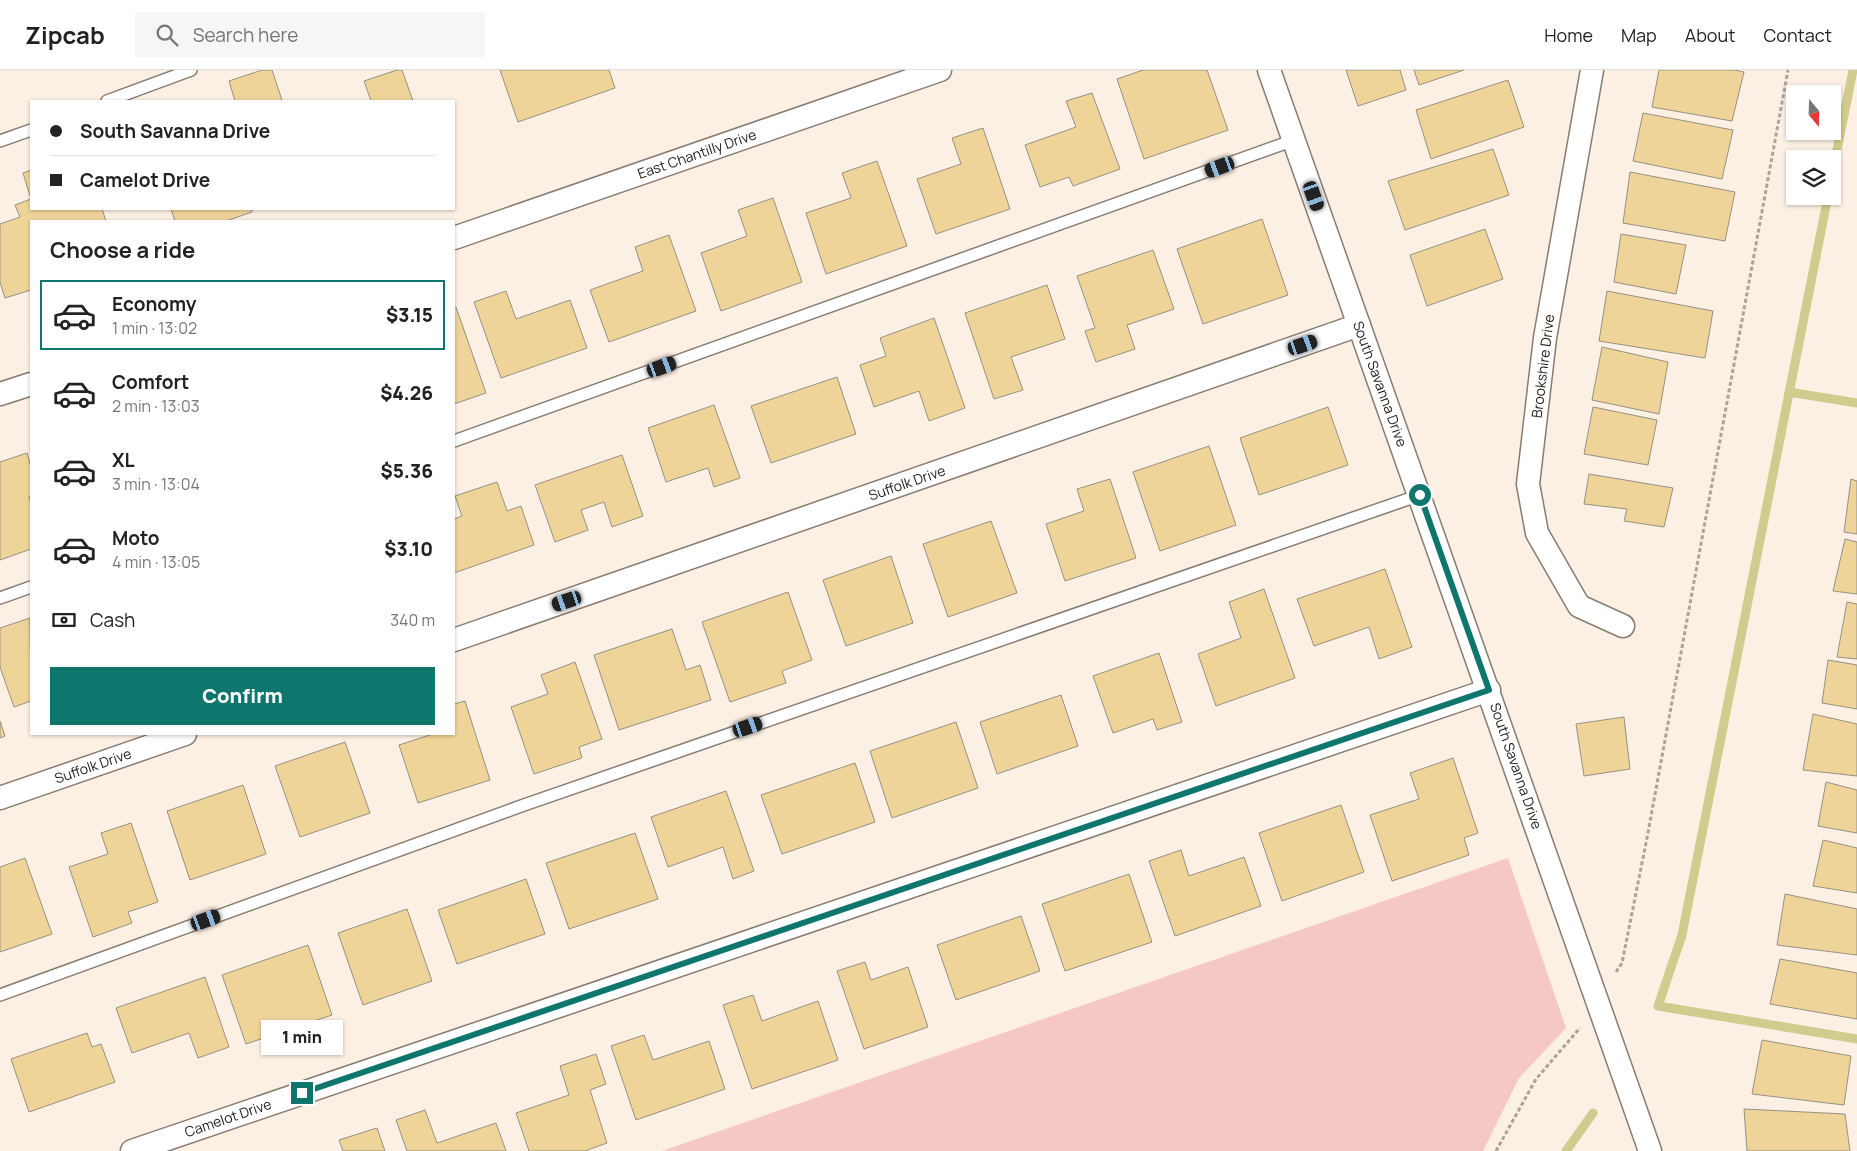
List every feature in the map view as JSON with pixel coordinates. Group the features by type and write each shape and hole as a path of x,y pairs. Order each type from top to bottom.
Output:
{"street":[{"name":"East Chantilly Drive","path":"455,238 940,70"},
{"name":"South Savanna Drive","path":"1269,70 1650,1151"},
{"name":"Brookshire Drive","path":"1592,70 1545,338 1528,484 1537,533 1579,606 1623,626"},
{"name":"Suffolk Drive","path":"455,640 1359,325"},
{"path":"0,394 30,384"},
{"name":"Camelot Drive","path":"132,1151 1489,690"},
{"name":"Suffolk Drive","path":"0,798 182,735"}],"lane":[{"path":"110,100 191,70"},
{"path":"0,141 30,130"},
{"path":"455,441 1294,140"},
{"path":"0,995 524,805 1420,495"},
{"path":"0,598 30,587"}],"path":[{"path":"1496,1151 1536,1079 1575,1034 1598,1002 1622,963 1649,829 1788,70"}],"shaded area":[{"path":"1508,858 1566,1028 1519,1078 1483,1151 662,1151"}],"building":[{"path":"262,70 272,70 282,100 235,100 229,81"},
{"path":"402,70 413,100 371,100 364,81"},
{"path":"500,70 609,70 615,88 518,122"},
{"path":"1143,70 1207,70 1228,130 1144,159 1117,79"},
{"path":"1346,70 1400,70 1406,90 1358,106"},
{"path":"1414,70 1464,70 1419,85"},
{"path":"1659,70 1734,70 1744,72 1732,121 1652,107"},
{"path":"1508,80 1524,127 1431,159 1416,110"},
{"path":"1092,93 1120,169 1073,186 1069,177 1040,187 1025,145 1076,127 1066,101"},
{"path":"1643,113 1733,130 1722,179 1633,161"},
{"path":"983,128 1010,209 936,234 917,179 961,164 952,138"},
{"path":"1493,149 1509,195 1405,230 1388,181"},
{"path":"877,161 907,246 826,274 806,213 851,198 842,173"},
{"path":"30,170 30,196 23,173"},
{"path":"1630,172 1735,192 1725,241 1623,223"},
{"path":"773,198 802,282 721,311 701,253 747,236 738,210"},
{"path":"30,199 30,210 102,210 106,220 30,220 30,290 5,298 0,282 0,224 20,217 15,205"},
{"path":"171,210 251,210 252,212 229,220 175,220"},
{"path":"1262,219 1288,295 1203,324 1177,249"},
{"path":"1485,229 1503,279 1427,306 1410,255"},
{"path":"1621,234 1686,245 1676,294 1614,282"},
{"path":"669,235 696,311 609,342 590,290 643,271 635,247"},
{"path":"1153,250 1174,309 1127,325 1135,349 1096,362 1085,331 1095,328 1077,276"},
{"path":"1047,285 1065,339 1011,357 1023,390 994,399 965,313"},
{"path":"506,291 516,319 570,300 587,348 501,378 474,302"},
{"path":"1607,291 1713,311 1705,358 1599,341"},
{"path":"455,308 486,393 455,404"},
{"path":"934,318 965,408 929,421 919,391 874,407 860,365 886,356 880,338"},
{"path":"1602,347 1668,362 1659,414 1592,400"},
{"path":"837,377 856,434 771,463 751,406"},
{"path":"714,405 740,478 714,487 708,468 666,482 648,428"},
{"path":"1328,407 1348,465 1259,495 1240,438"},
{"path":"1593,407 1657,420 1648,465 1584,454"},
{"path":"1209,446 1236,525 1160,551 1133,472"},
{"path":"27,453 30,464 30,549 0,560 0,462"},
{"path":"622,455 643,516 612,527 604,502 581,510 588,530 555,542 535,485"},
{"path":"1589,474 1673,488 1664,527 1624,521 1627,509 1584,504"},
{"path":"1110,479 1136,558 1065,581 1046,524 1084,511 1077,489"},
{"path":"1851,479 1857,481 1857,534 1844,532"},
{"path":"497,482 507,511 521,506 534,545 455,573 455,519 462,516 455,496"},
{"path":"991,521 1017,593 948,617 923,544"},
{"path":"1845,539 1857,542 1857,594 1833,591"},
{"path":"891,556 913,623 846,646 823,580"},
{"path":"1385,569 1412,647 1379,659 1369,627 1314,646 1297,599"},
{"path":"1264,589 1295,678 1216,706 1198,654 1241,638 1229,602"},
{"path":"788,592 812,660 782,671 786,683 730,702 702,622"},
{"path":"1847,602 1857,604 1857,659 1837,657"},
{"path":"30,618 30,701 14,707 0,667 0,628"},
{"path":"672,629 686,670 700,665 711,700 619,730 594,655"},
{"path":"1159,653 1182,722 1157,730 1153,719 1113,733 1093,676"},
{"path":"1828,660 1857,665 1857,709 1822,703"},
{"path":"575,662 602,739 579,747 582,758 534,774 511,707 548,694 541,675"},
{"path":"1061,695 1078,746 997,774 980,722"},
{"path":"465,701 490,780 418,803 399,745 430,735 455,735 455,704"},
{"path":"1813,714 1857,724 1857,776 1803,770"},
{"path":"1624,717 1630,769 1584,776 1576,724"},
{"path":"0,721 5,736 0,738"},
{"path":"956,722 978,788 892,818 870,751"},
{"path":"345,742 370,813 300,837 275,766"},
{"path":"1453,758 1478,833 1464,838 1469,855 1392,881 1370,815 1419,799 1410,773"},
{"path":"855,763 875,822 782,854 761,795"},
{"path":"1826,782 1857,790 1857,833 1818,826"},
{"path":"243,785 266,854 190,880 167,811"},
{"path":"726,791 754,871 733,879 723,847 668,867 651,817"},
{"path":"1341,805 1364,872 1282,901 1259,833"},
{"path":"131,823 158,902 128,912 132,923 93,937 69,867 108,854 101,833"},
{"path":"635,833 658,899 569,929 546,863"},
{"path":"1823,840 1857,848 1857,893 1813,886"},
{"path":"1181,850 1189,876 1244,857 1261,906 1175,936 1149,861"},
{"path":"25,858 52,934 0,952 0,867"},
{"path":"1129,874 1152,942 1065,971 1042,904"},
{"path":"526,879 545,934 457,964 438,910"},
{"path":"1785,894 1857,909 1857,955 1777,945"},
{"path":"407,909 432,981 363,1005 338,933"},
{"path":"1021,916 1040,971 956,1000 937,945"},
{"path":"308,945 332,1015 246,1044 222,975"},
{"path":"1780,959 1857,973 1857,1019 1770,1004"},
{"path":"865,962 871,980 908,967 928,1027 864,1049 837,971"},
{"path":"205,977 229,1047 198,1058 189,1033 132,1053 116,1008"},
{"path":"753,995 762,1021 818,1001 838,1060 752,1089 723,1005"},
{"path":"87,1033 92,1047 101,1044 115,1082 29,1112 11,1059"},
{"path":"644,1035 653,1060 709,1041 725,1089 636,1120 611,1046"},
{"path":"1762,1040 1851,1056 1844,1105 1752,1094"},
{"path":"596,1054 606,1084 590,1090 607,1143 585,1151 529,1151 516,1113 569,1095 560,1066"},
{"path":"1744,1109 1845,1114 1850,1151 1747,1151"},
{"path":"425,1110 437,1143 496,1123 506,1151 407,1151 396,1120"},
{"path":"377,1128 385,1151 343,1151 339,1140"}],"waterway":[{"path":"1837,150 1853,70"},
{"path":"1826,205 1682,935 1658,1006 1857,1039"},
{"path":"1789,392 1857,403"},
{"path":"1566,1151 1593,1113"}],"route":[{"path":"302,1093 1489,690 1420,495"}]}
